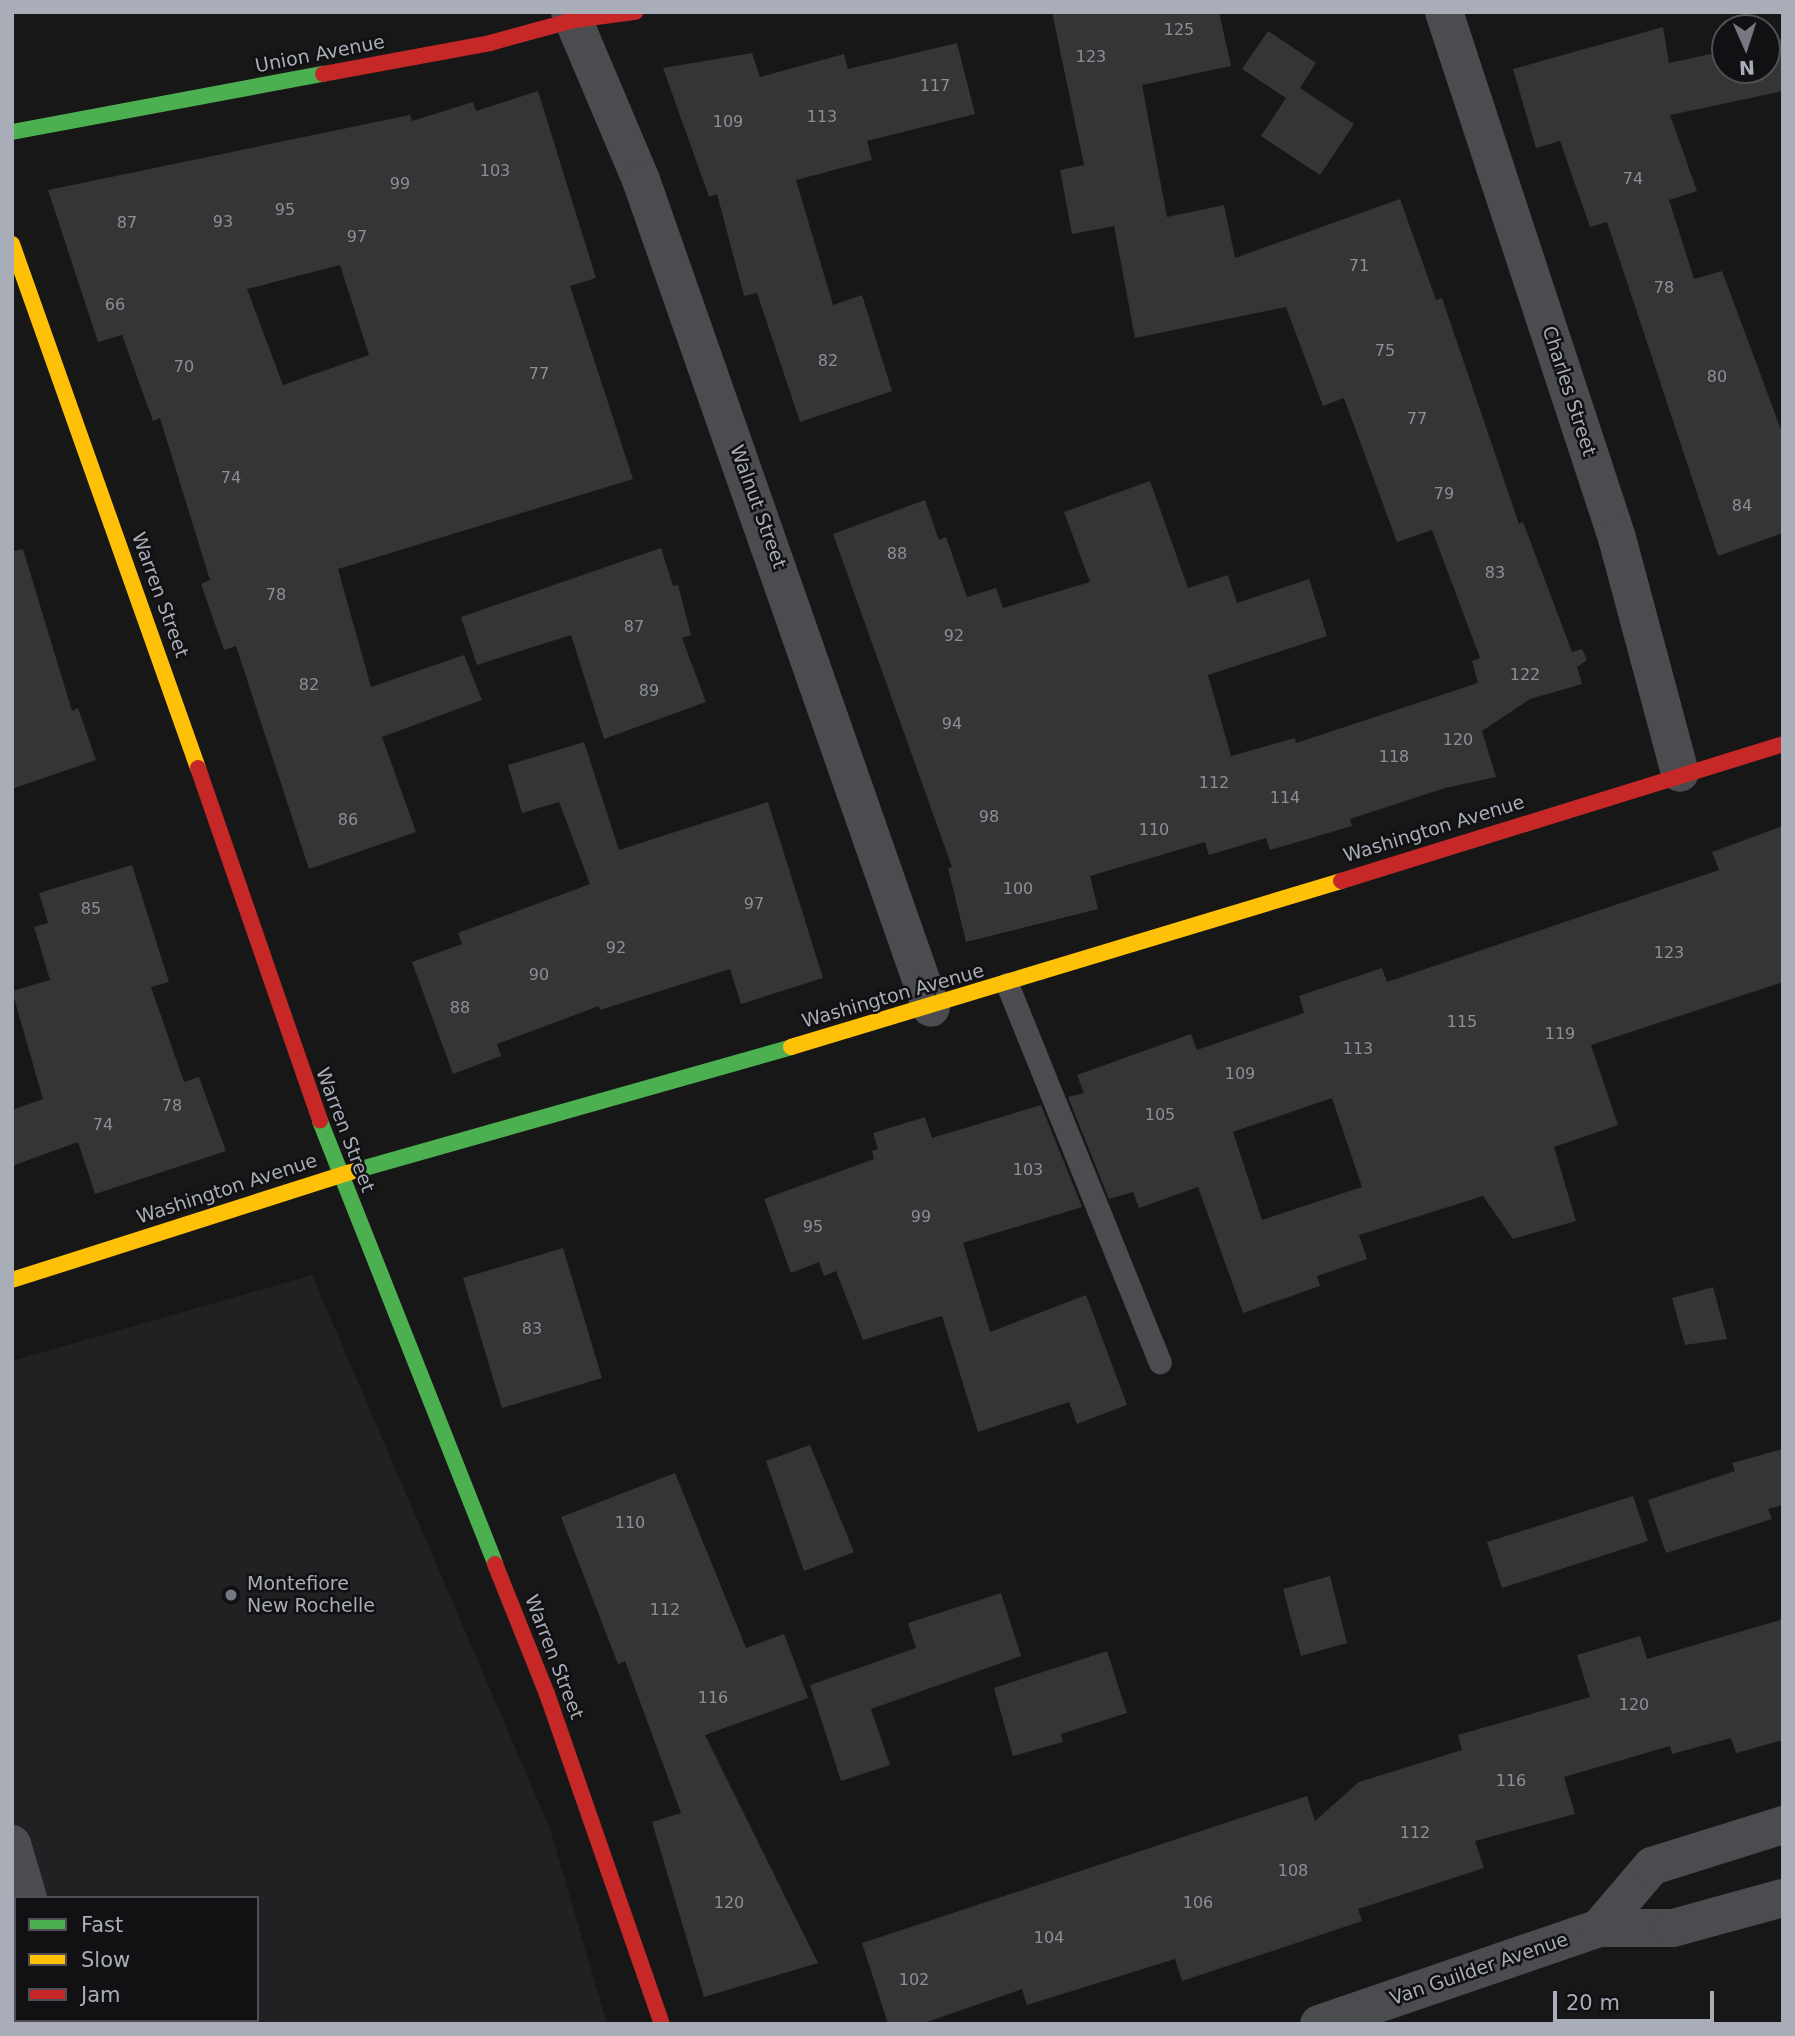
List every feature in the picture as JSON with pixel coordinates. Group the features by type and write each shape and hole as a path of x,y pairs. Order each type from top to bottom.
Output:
{"street":[{"name":"Union Avenue","path":"12,132 490,43 572,16 635,12"},
{"name":"Charles Street","path":"1444,12 1617,538 1680,773"},
{"name":"Walnut Street","path":"572,16 641,180 931,1008"},
{"name":"Warren Street","path":"12,244 339,1175 547,1694 662,2024"},
{"name":"Washington Avenue","path":"12,1280 339,1175 931,1008 1680,773 1783,744"},
{"path":"1599,1928 1652,1866 1783,1825"},
{"path":"12,1844 27,1896"},
{"name":"Van Guilder Avenue","path":"1320,2024 1599,1928 1673,1928 1783,1898"}],"lane":[{"path":"1007,984 1160,1362"}],"shaded area":[{"name":"Montefiore New Rochelle","path":"312,1275 550,1829 607,2024 12,2024 12,1361"}],"building":[{"path":"1052,12 1219,12 1231,66 1142,85 1167,217 1224,205 1235,258 1400,199 1436,300 1442,298 1519,524 1523,522 1572,652 1582,649 1587,660 1577,667 1582,684 1530,699 1482,731 1496,777 1445,788 1350,819 1352,826 1270,850 1266,838 1209,855 1205,842 1090,876 1098,909 966,942 948,868 952,867 833,534 925,500 939,540 946,537 967,597 996,588 1003,608 1090,582 1064,512 1150,481 1188,588 1228,575 1237,603 1309,579 1327,636 1208,675 1231,756 1295,738 1296,743 1478,683 1472,661 1480,658 1432,530 1397,542 1344,398 1323,406 1286,307 1135,338 1114,226 1072,234 1060,170 1084,165"},
{"path":"1663,27 1669,63 1711,54 1711,84 1781,84 1783,38 1783,91 1670,115 1697,191 1669,200 1694,279 1722,271 1783,435 1783,533 1718,556 1607,222 1590,227 1560,141 1536,148 1513,69"},
{"path":"1268,31 1316,63 1300,88 1354,124 1320,175 1261,136 1286,98 1242,69"},
{"path":"957,43 975,114 867,141 872,160 796,180 833,305 862,295 892,391 800,422 757,293 744,296 717,194 709,197 663,68 752,53 760,77 844,54 848,69"},
{"path":"538,91 596,278 570,286 633,479 338,569 371,687 464,655 482,700 382,737 416,832 309,869 236,646 224,650 201,584 210,580 160,418 153,421 122,335 98,342 48,190 410,115 412,121 473,102 476,111","holes":["340,265 369,355 283,385 247,289"]},
{"path":"661,548 673,586 678,585 691,635 682,638 706,702 604,739 571,635 477,665 461,617"},
{"path":"23,549 72,711 78,708 96,760 12,789 12,551"},
{"path":"584,742 619,850 768,802 823,978 741,1004 730,969 600,1010 599,1006 497,1044 501,1056 453,1074 412,962 462,944 458,933 590,884 559,802 522,813 508,765"},
{"path":"1783,826 1783,982 1591,1045 1618,1125 1554,1147 1576,1221 1513,1239 1483,1196 1359,1235 1367,1259 1317,1276 1320,1286 1243,1313 1198,1187 1139,1208 1133,1192 1109,1199 1068,1097 1084,1093 1077,1075 1191,1034 1197,1050 1304,1013 1299,996 1382,968 1387,982 1719,870 1712,852","holes":["1332,1098 1362,1187 1262,1220 1233,1132"]},
{"path":"132,865 169,982 151,987 184,1082 199,1077 226,1151 95,1194 78,1142 12,1166 12,1110 43,1099 12,991 50,980 34,927 48,923 39,893"},
{"path":"1041,1105 1082,1207 963,1243 990,1332 1086,1295 1127,1405 1077,1424 1069,1402 978,1432 942,1316 863,1340 836,1271 824,1276 819,1262 791,1273 764,1199 874,1159 872,1151 878,1149 873,1133 925,1117 932,1138"},
{"path":"563,1248 602,1378 502,1408 463,1278"},
{"path":"1713,1287 1727,1339 1685,1345 1672,1298"},
{"path":"810,1445 854,1552 804,1571 766,1461"},
{"path":"1783,1449 1783,1505 1768,1509 1772,1519 1666,1553 1648,1500 1735,1471 1732,1463"},
{"path":"675,1473 746,1648 784,1634 808,1698 705,1735 818,1963 704,1997 652,1822 681,1813 625,1661 618,1664 561,1517"},
{"path":"1633,1496 1648,1541 1502,1588 1487,1542"},
{"path":"1330,1576 1347,1643 1301,1656 1283,1589"},
{"path":"1001,1593 1021,1656 871,1709 890,1765 841,1781 810,1685 916,1648 908,1623"},
{"path":"1783,1619 1783,1740 1736,1753 1731,1738 1672,1754 1670,1746 1564,1777 1575,1814 1475,1841 1484,1868 1358,1909 1362,1921 1182,1981 1175,1959 1027,2005 1022,1989 921,2024 888,2024 862,1943 1307,1796 1315,1821 1359,1782 1462,1750 1458,1735 1590,1697 1577,1655 1640,1636 1647,1659"},
{"path":"1107,1651 1127,1713 1061,1734 1063,1742 1013,1756 994,1688"}],"traffic: fast":[{"path":"12,132 323,74"},
{"path":"354,1171 791,1047"},
{"path":"320,1121 495,1564"}],"traffic: slow":[{"path":"12,244 198,768"},
{"path":"791,1047 1341,881"},
{"path":"12,1280 354,1171"}],"traffic: jam":[{"path":"323,74 490,43 574,20 635,12"},
{"path":"1341,881 1783,744"},
{"path":"198,768 320,1121"},
{"path":"495,1564 547,1694 662,2024"}],"place":[{"name":"Montefiore New Rochelle","path":"231,1595"}]}
